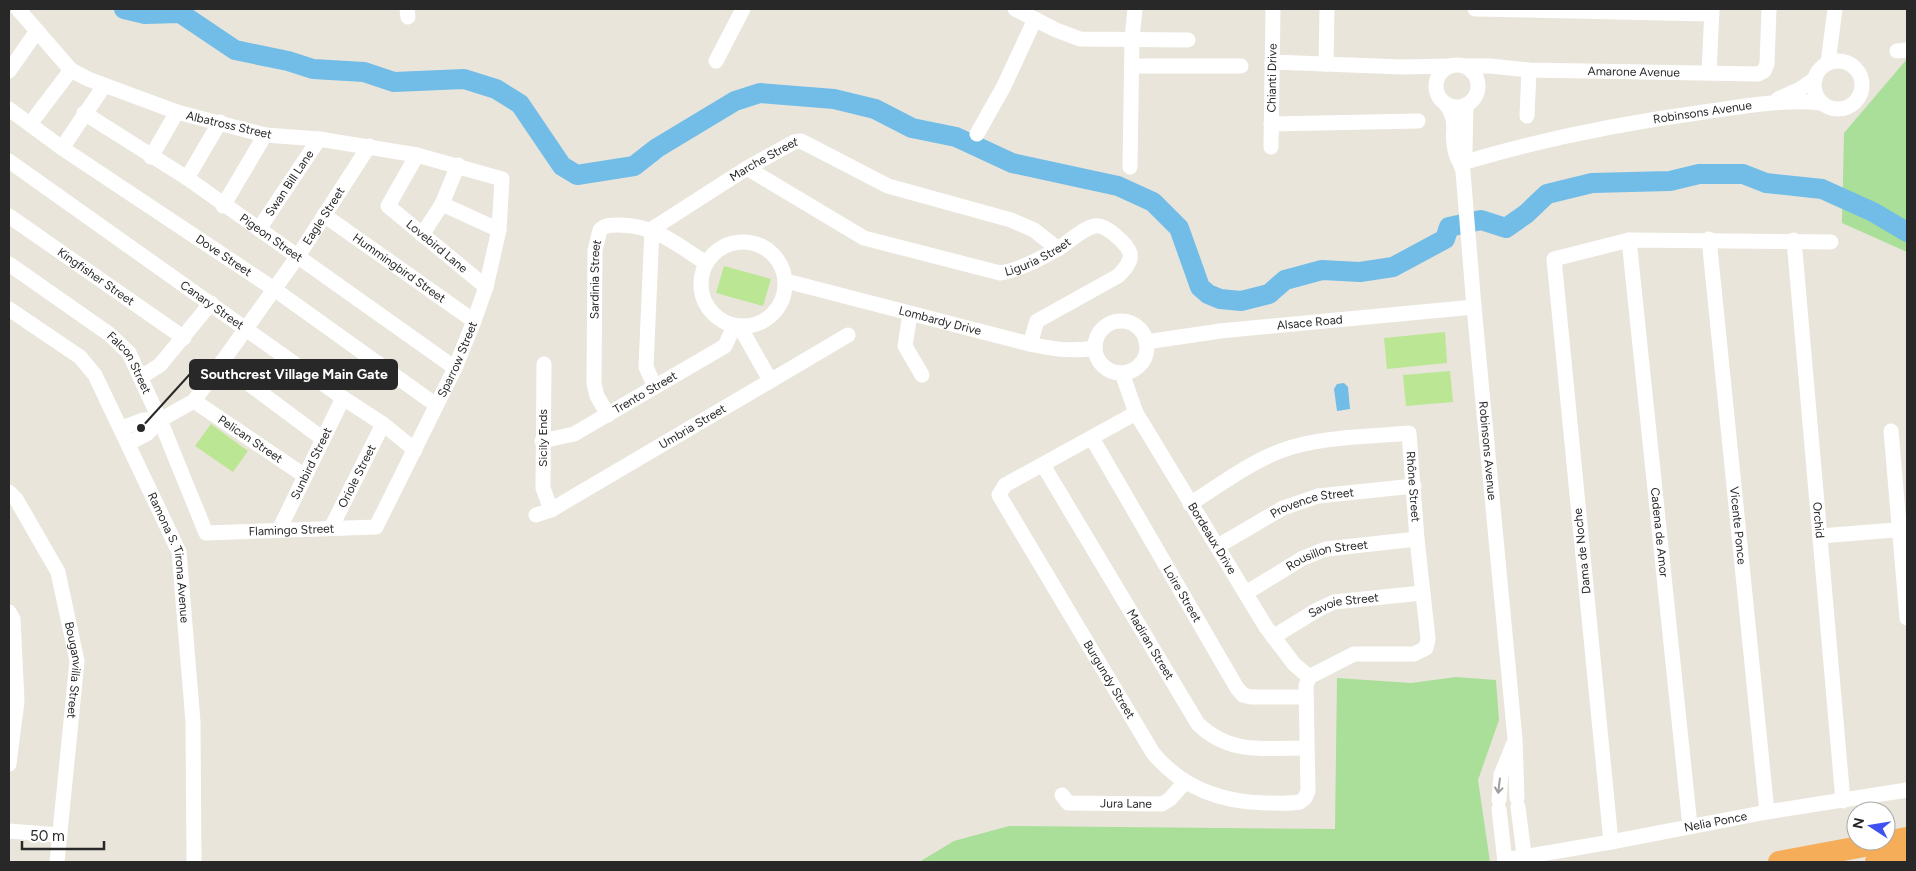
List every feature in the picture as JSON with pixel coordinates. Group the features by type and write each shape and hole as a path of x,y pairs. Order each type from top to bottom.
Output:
{"highway":[{"path":"1778,862 1907,838"},
{"path":"1876,862 1907,856"}],"street":[{"name":"Albatross Street","path":"18,9 71,70 104,86 177,112 265,135 319,139 417,154 502,179"},
{"path":"716,61 743,9"},
{"path":"1015,9 1080,39 1188,40"},
{"path":"1130,167 1132,39 1135,9"},
{"name":"Chianti Drive","path":"1271,147 1273,9"},
{"path":"1326,64 1328,9"},
{"path":"1475,9 1712,11 1709,73"},
{"name":"Amarone Avenue","path":"1272,62 1402,67 1490,66 1504,69 1529,70 1758,74 1764,71 1767,64 1769,9"},
{"path":"1834,9 1833,28 1836,62"},
{"path":"977,134 1004,86 1035,19"},
{"path":"9,71 37,31"},
{"path":"1836,62 1857,70 1861,76 1861,92 1852,105 1844,108 1829,108 1822,103 1815,92 1815,79 1822,67 1836,62"},
{"path":"1132,66 1241,66"},
{"path":"1457,66 1470,69 1478,81 1476,95 1466,105 1452,107 1446,104 1441,100 1436,88 1439,74 1457,66"},
{"name":"Amarone Avenue","path":"1402,67 1427,77 1436,88"},
{"name":"Amarone Avenue","path":"1478,81 1492,72 1504,69"},
{"path":"30,124 71,70"},
{"path":"1527,116 1529,70"},
{"name":"Robinsons Avenue","path":"1770,102 1800,89 1815,79"},
{"path":"62,148 104,86"},
{"name":"Robinsons Avenue","path":"1463,168 1587,130 1770,102 1822,103"},
{"name":"Robinsons Avenue","path":"1446,104 1454,117 1454,151 1463,168"},
{"name":"Robinsons Avenue","path":"1466,105 1466,150 1463,168 1474,307 1515,739 1517,802 1525,860"},
{"name":"Dove Street","path":"9,109 62,148 274,290 436,406"},
{"path":"151,157 177,112"},
{"name":"Pigeon Street","path":"84,113 187,178 223,206 259,228 455,368"},
{"path":"1271,124 1418,121"},
{"path":"187,178 220,122"},
{"path":"223,206 265,135"},
{"name":"Swan Bill Lane","path":"259,228 319,139"},
{"name":"Marche Street","path":"652,229 747,168 794,142 801,141 888,186 1011,220 1034,230 1058,249"},
{"name":"Eagle Street","path":"128,443 148,433 160,420 194,401 298,256 369,146"},
{"name":"Lovebird Lane","path":"417,154 388,206 486,286"},
{"name":"Canary Street","path":"9,160 343,398 383,424 415,450"},
{"path":"422,235 442,204 458,165"},
{"name":"Liguria Street","path":"747,168 864,238 1000,274 1011,272 1058,249 1088,229 1101,226 1109,229 1130,252 1130,260 1118,276 1037,321 1030,344"},
{"name":"Sparrow Street","path":"376,527 455,368 474,321 486,286 499,230 502,179"},
{"path":"442,204 499,230"},
{"name":"Hummingbird Street","path":"324,215 474,321"},
{"name":"Kingfisher Street","path":"9,216 184,338"},
{"name":"Sardinia Street","path":"608,415 594,390 596,242 600,230 603,227 629,225 652,229 706,264"},
{"path":"652,229 646,367 655,387"},
{"path":"1629,240 1709,239 1831,242"},
{"name":"Vicente Ponce","path":"1709,239 1767,812"},
{"name":"Dama de Noche","path":"1610,842 1554,259 1629,240"},
{"name":"Cadena de Amor","path":"1629,240 1690,826"},
{"name":"Orchid","path":"1794,240 1843,801"},
{"path":"735,242 758,244 769,250 777,258 786,281 782,301 769,318 750,326 737,326 717,318 705,302 701,282 706,264 723,247 735,242"},
{"name":"Falcon Street","path":"9,264 109,334 129,353 160,420 206,533"},
{"name":"Lombardy Drive","path":"786,281 1030,344 1060,350 1094,348"},
{"path":"141,377 160,365 211,303"},
{"name":"Alsace Road","path":"1146,342 1220,330 1474,307"},
{"name":"Ramona S. Tirona Avenue","path":"9,309 80,357 95,376 122,428 179,552 193,722 194,862"},
{"path":"910,314 906,346 922,375"},
{"path":"1122,321 1138,327 1146,342 1144,360 1126,372 1114,373 1100,364 1094,348 1096,340 1106,326 1122,321"},
{"path":"737,326 770,380"},
{"name":"Trento Street","path":"542,441 569,436 725,346 737,326"},
{"name":"Umbria Street","path":"536,515 551,510 848,335"},
{"path":"221,362 323,439"},
{"name":"Sicily Ends","path":"544,364 543,488 551,510"},
{"name":"Bordeaux Drive","path":"1126,372 1129,391 1136,413 1190,504 1218,546 1273,638 1294,664 1309,677"},
{"name":"Sunbird Street","path":"279,530 343,398"},
{"name":"Pelican Street","path":"194,401 305,476"},
{"name":"Burgundy Street","path":"1136,413 1002,488 999,495 1003,505 1152,753 1172,774 1184,783 1214,796 1240,802 1300,802 1305,798 1308,791 1306,686 1309,677"},
{"name":"Eagle Street","path":"122,428 142,420 160,420"},
{"name":"Oriole Street","path":"330,528 383,424"},
{"path":"1891,431 1904,529 1907,618"},
{"name":"Rhône Street","path":"1190,504 1249,467 1285,449 1327,440 1408,434 1422,593 1428,639 1426,648 1414,654 1354,654 1309,677"},
{"name":"Loire Street","path":"1092,438 1237,688 1244,695 1251,697 1306,697"},
{"name":"Madiran Street","path":"1043,465 1198,724 1214,738 1235,747 1306,748"},
{"name":"Provence Street","path":"1218,546 1283,508 1318,496 1414,486"},
{"name":"Bouganvilla Street","path":"9,492 16,498 58,572 77,662 57,862"},
{"name":"Flamingo Street","path":"206,533 376,527"},
{"path":"1820,536 1904,529"},
{"name":"Rousillon Street","path":"1246,593 1303,558 1326,549 1417,539"},
{"name":"Savoie Street","path":"1273,638 1317,610 1334,602 1422,593"},
{"path":"9,612 13,619 17,701 9,764"},
{"name":"Robinsons Avenue","path":"1505,861 1499,804 1501,776 1515,739"},
{"name":"Jura Lane","path":"1062,795 1068,803 1162,804 1170,799 1184,783"},
{"name":"Nelia Ponce","path":"1505,861 1525,860 1767,812 1907,790"},
{"path":"9,831 60,835"}],"green space":[{"path":"1907,59 1907,252 1842,223 1844,133"},
{"path":"724,266 771,279 763,306 716,293"},
{"path":"1445,332 1447,363 1387,369 1384,338"},
{"path":"1450,371 1453,402 1406,406 1403,375"},
{"path":"211,424 248,451 233,472 195,446"},
{"path":"1456,677 1496,680 1499,720 1478,780 1490,862 919,862 954,841 1009,826 1335,829 1337,678 1411,683"}],"water":[{"path":"1344,383 1348,387 1350,409 1337,411 1334,389 1337,384"}],"waterway":[{"path":"124,9 145,14 180,13 235,50 288,61 313,69 364,72 394,82 464,79 496,89 520,104 562,166 577,175 634,166 657,148 735,101 760,93 834,99 875,109 912,128 956,137 1012,163 1118,186 1153,202 1179,228 1200,287 1208,294 1220,299 1241,301 1269,294 1285,280 1322,270 1360,272 1393,267 1445,239 1449,227 1481,220 1506,228 1526,214 1547,194 1592,183 1670,181 1699,174 1743,174 1766,183 1822,189 1873,212 1907,232"}],"place":[{"name":"Southcrest Village Main Gate","path":"141,428"}]}
